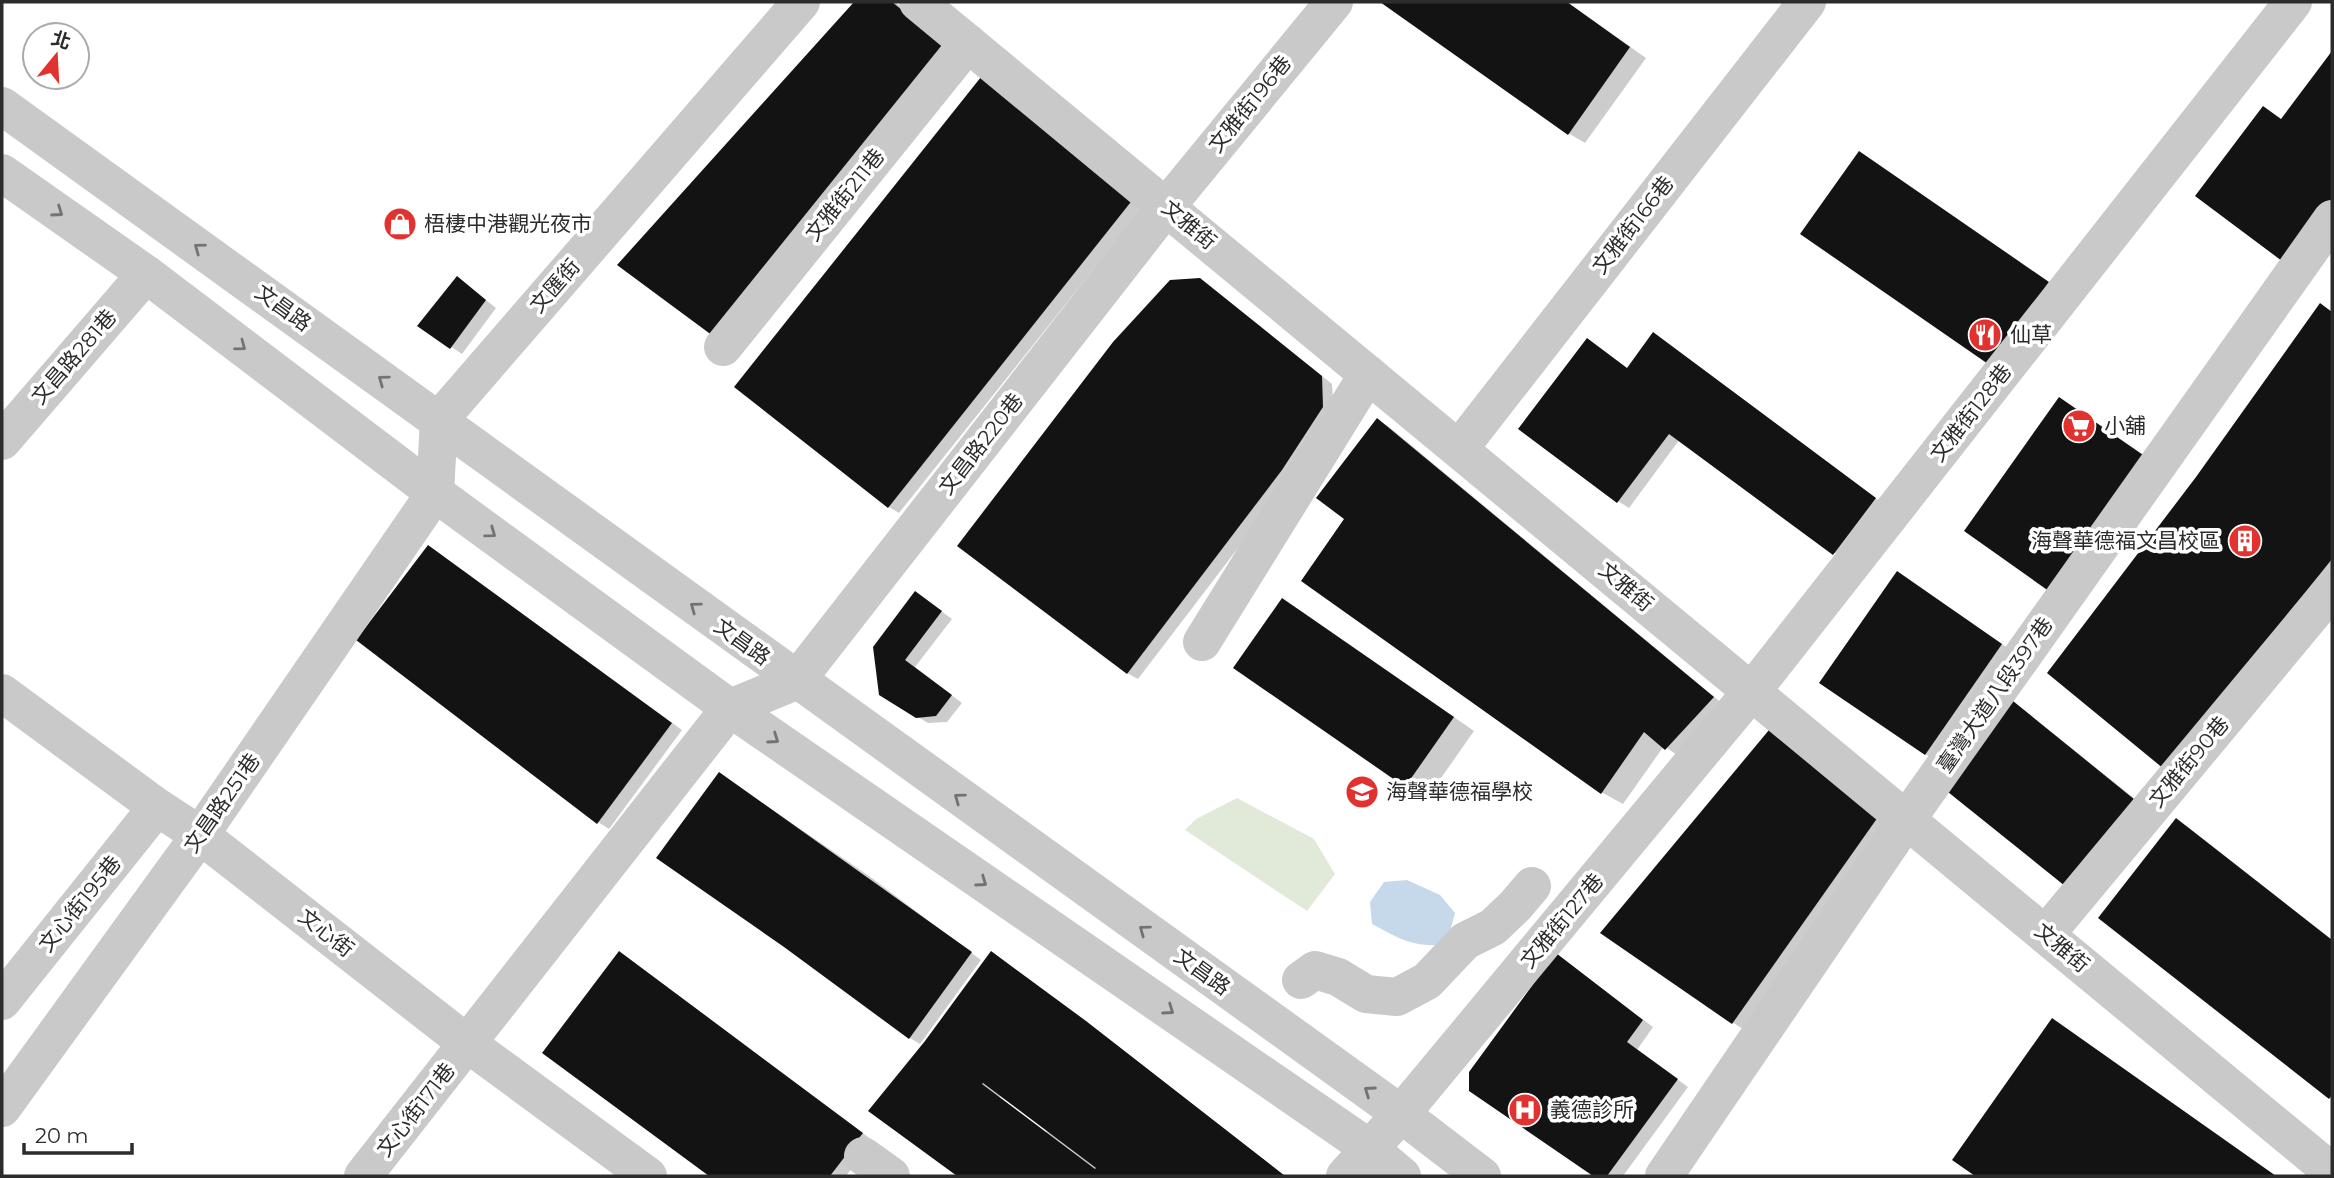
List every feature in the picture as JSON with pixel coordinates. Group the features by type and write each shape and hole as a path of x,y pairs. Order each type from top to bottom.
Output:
{"street":[{"name":"文匯街","path":"439,420 801,2"},
{"name":"文雅街","path":"918,2 2332,1172"},
{"name":"文雅街196巷","path":"1166,207 1334,2"},
{"name":"文雅街166巷","path":"1459,449 1807,2"},
{"name":"文雅街128巷","path":"1752,691 2292,2"},
{"name":"文雅街211巷","path":"723,347 968,43"},
{"name":"文昌路","path":"2,106 796,681 1401,1114 1482,1176"},
{"path":"2,173 146,274 435,493 1357,1162 1402,1176"},
{"name":"文昌路220巷","path":"796,681 1166,207"},
{"name":"臺灣大道八段397巷","path":"1664,1176 1907,819 2332,219"},
{"name":"文昌路281巷","path":"2,441 146,274"},
{"path":"1202,642 1368,374"},
{"path":"435,493 439,420"},
{"name":"文昌路251巷","path":"2,1108 201,835 435,493"},
{"name":"文雅街90巷","path":"2046,934 2332,590"},
{"path":"730,708 796,681"},
{"name":"文雅街127巷","path":"1357,1162 1401,1114 1752,691"},
{"name":"文心街","path":"2,693 157,807 201,835 468,1044 648,1176"},
{"name":"文心街171巷","path":"363,1176 730,708"},
{"name":"文心街195巷","path":"2,1001 157,807"},
{"path":"1301,980 1315,970 1338,977 1366,994 1397,997 1427,981 1465,941 1493,927 1532,886"}],"green space":[{"path":"1237,798 1314,839 1335,874 1307,911 1185,830 1196,819"}],"water":[{"path":"1407,880 1440,895 1455,913 1450,932 1439,945 1412,942 1372,924 1370,902 1384,882"}],"building":[{"path":"854,2 892,2 951,49 713,336 617,265"},
{"path":"1380,2 1567,2 1630,47 1568,135"},
{"path":"2332,51 2332,202 2286,264 2195,196 2263,106 2281,119"},
{"path":"981,77 1134,198 888,508 734,387"},
{"path":"1859,151 2049,282 1991,366 1800,234"},
{"path":"457,276 486,300 450,349 417,326"},
{"path":"1200,278 1322,376 1323,407 1282,470 1127,674 957,546 1113,342 1170,280"},
{"path":"2320,303 2332,312 2332,559 2164,769 2047,673 2196,477"},
{"path":"1653,332 1876,498 1833,555 1669,434 1617,503 1518,429 1587,338 1627,368"},
{"path":"2059,397 2149,459 2053,594 1964,531"},
{"path":"1377,418 1714,697 1665,750 1644,732 1601,794 1301,581 1344,519 1316,498"},
{"path":"428,545 672,723 597,824 356,640"},
{"path":"1897,571 2002,644 1925,755 1819,683"},
{"path":"915,591 942,611 905,660 952,695 936,716 916,718 879,695 873,647"},
{"path":"1282,598 1454,717 1405,787 1233,668"},
{"path":"2013,701 2135,800 2065,886 1943,788"},
{"path":"1769,730 1878,817 1732,1024 1600,933"},
{"path":"719,772 972,952 909,1039 656,858"},
{"path":"2176,818 2332,940 2332,1095 2329,1099 2098,918"},
{"path":"619,951 863,1133 830,1176 709,1176 542,1053"},
{"path":"991,951 1086,1021 1285,1176 957,1176 868,1111 925,1041","holes":["983,1083 1095,1169 982,1084"]},
{"path":"1556,953 1643,1020 1627,1042 1678,1079 1607,1176 1593,1176 1469,1091 1469,1072"},
{"path":"2052,1018 2276,1176 1975,1176 1952,1160"}],"place":[{"name":"梧棲中港觀光夜市","path":"400,224"},
{"name":"仙草","path":"1985,335"},
{"name":"小舖","path":"2079,426"},
{"name":"海聲華德福文昌校區","path":"2245,541"},
{"name":"海聲華德福學校","path":"1362,792"},
{"name":"義德診所","path":"1525,1110"}]}
